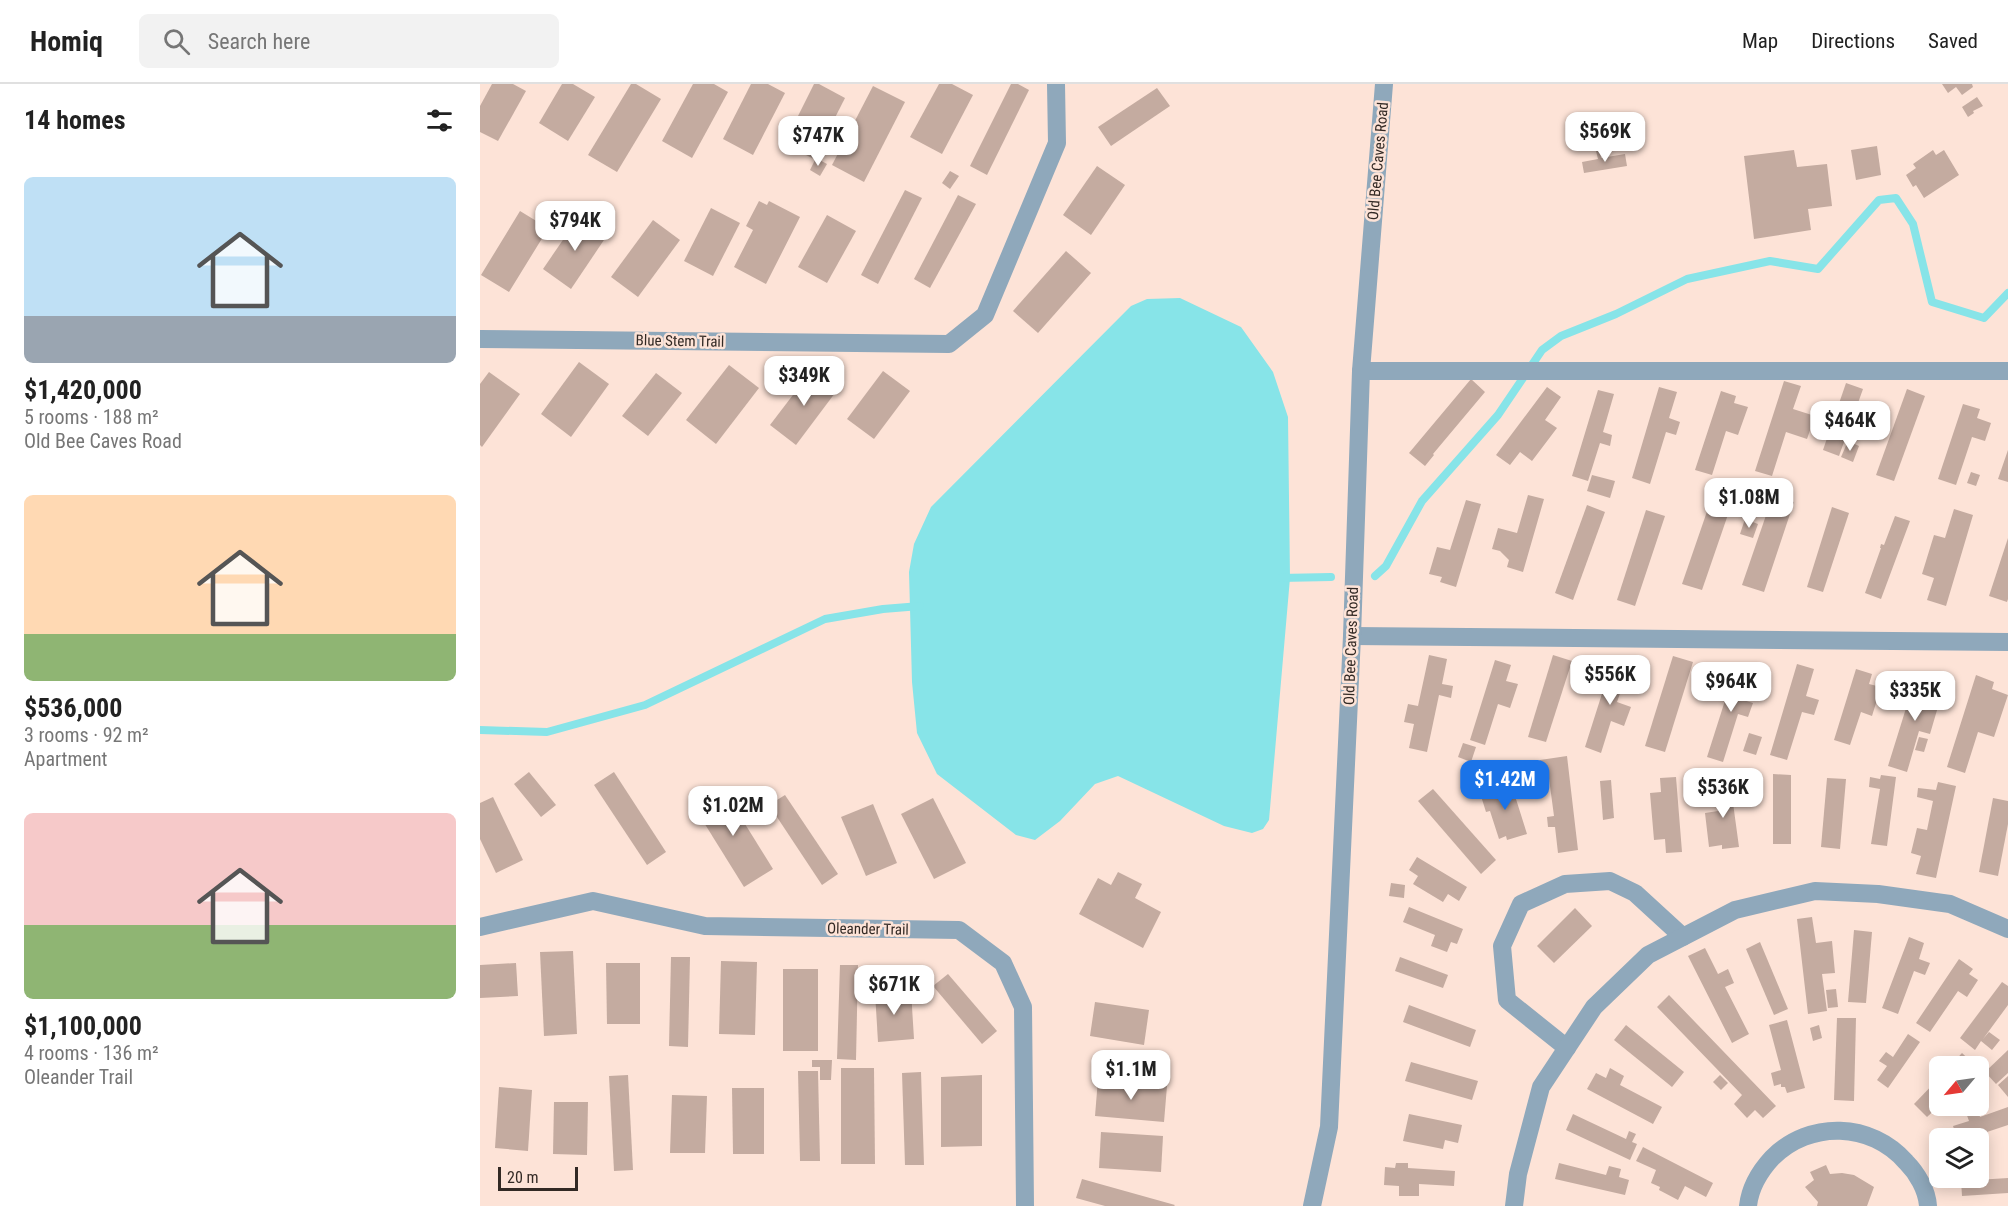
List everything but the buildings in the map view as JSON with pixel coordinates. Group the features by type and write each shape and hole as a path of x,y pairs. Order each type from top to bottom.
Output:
{"street":[{"name":"Blue Stem Trail","path":"480,339 949,344 985,315 1052,154 1056,143 1056,84"},
{"name":"Old Bee Caves Road","path":"1312,1206 1329,1127 1352,636 1361,371 1384,84"},
{"path":"1361,371 2008,371"},
{"path":"1352,636 2008,642"},
{"path":"1567,1048 1507,1000 1502,946 1521,904 1565,884 1610,881 1635,893 1683,937"},
{"path":"1514,1206 1518,1174 1541,1087 1594,1006 1648,955 1735,910 1815,891 1878,894 1950,904 2008,929"},
{"name":"Oleander Trail","path":"480,927 593,901 705,926 959,930 1003,963 1023,1007 1025,1206"},
{"path":"1748,1206 1749,1197 1762,1169 1783,1147 1810,1134 1840,1129 1870,1135 1896,1150 1917,1173 1928,1206"}],"water":[{"path":"1180,298 1241,327 1273,372 1288,417 1290,578 1269,820 1263,829 1252,833 1224,826 1118,776 1095,784 1060,821 1035,840 1016,835 937,774 917,733 912,682 909,572 914,544 931,507 1131,306 1147,299"}],"waterway":[{"path":"1375,576 1386,566 1422,501 1498,415 1542,350 1561,336 1616,314 1687,279 1770,261 1818,269 1879,200 1896,198 1913,224 1932,302 1984,318 2008,293"},
{"path":"1280,578 1331,577"},
{"path":"480,730 547,732 645,705 825,619 883,609 920,606"}]}
